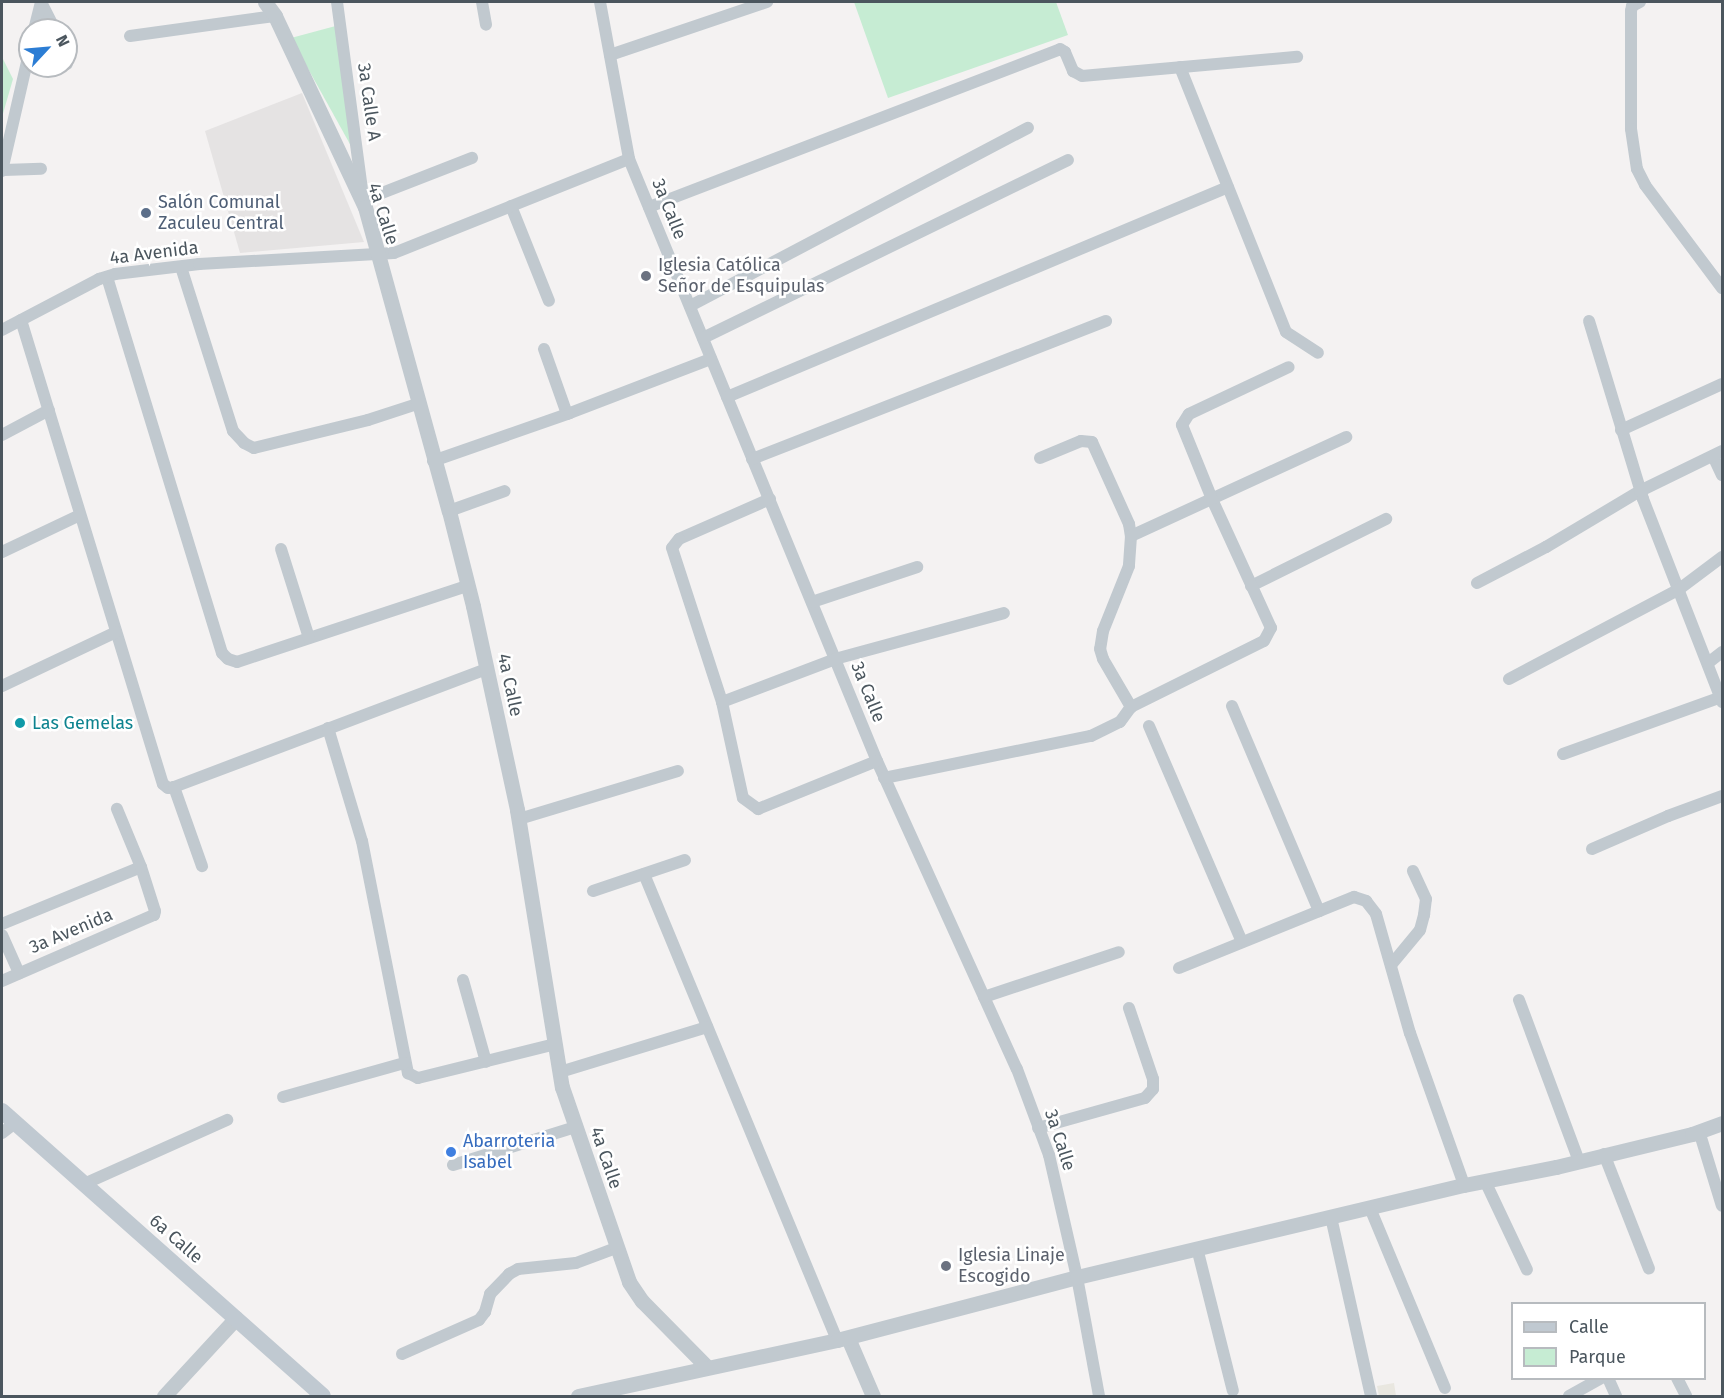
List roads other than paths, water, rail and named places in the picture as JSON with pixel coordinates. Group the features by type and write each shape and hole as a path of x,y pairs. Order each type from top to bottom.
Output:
{"main road":[{"name":"6a Calle","path":"2,1111 8,1128 84,1184 323,1396"}],"street":[{"path":"37,18 41,2"},
{"path":"41,2 49,18"},
{"name":"4a Calle","path":"265,2 275,16 364,203 417,404 449,510 487,669 519,819 560,1072 576,1127 629,1282 642,1301 707,1366"},
{"name":"3a Calle A","path":"337,2 364,203"},
{"path":"482,2 486,25"},
{"name":"3a Calle","path":"600,2 629,159 877,761 1017,1069 1049,1155 1077,1277 1099,1396"},
{"path":"610,55 767,2"},
{"path":"1640,2 1632,6 1631,11 1631,129 1637,169 1645,185 1722,288"},
{"path":"130,36 275,16"},
{"path":"649,207 1060,49 1065,52 1073,71 1082,76 1297,57"},
{"path":"1180,67 1286,332 1318,353"},
{"path":"24,78 3,170 41,169"},
{"path":"690,306 1028,128"},
{"path":"364,203 472,158"},
{"name":"4a Avenida","path":"2,330 107,277 181,267 394,253 629,159"},
{"path":"703,338 1068,160"},
{"path":"727,397 1228,187"},
{"path":"511,206 549,301"},
{"path":"181,267 233,431 244,443 254,448 368,420 417,404"},
{"path":"107,277 222,653 237,662 467,586"},
{"path":"21,320 163,784 168,788 487,669"},
{"path":"752,459 1106,321"},
{"path":"1563,754 1722,700 1640,491 1588,321"},
{"path":"544,349 567,414"},
{"path":"433,461 711,360"},
{"path":"885,778 1091,736 1120,722 1131,707 1264,641 1271,628 1212,499 1182,425 1189,414 1289,367"},
{"path":"1622,430 1722,384"},
{"path":"2,435 49,410"},
{"path":"1131,536 1346,437"},
{"path":"1040,458 1081,441 1092,442 1129,524 1131,536 1127,575 1103,631 1100,649 1103,659 1131,707"},
{"path":"1478,583 1546,547 1640,491 1718,454 1722,475"},
{"path":"449,510 505,492"},
{"path":"770,499 679,539 672,548 722,702 744,798 758,809 877,761"},
{"path":"2,552 80,515"},
{"path":"1251,586 1386,519"},
{"path":"281,549 309,638"},
{"path":"1509,679 1678,590 1722,557"},
{"path":"812,602 917,567"},
{"path":"722,702 835,659 1004,613"},
{"path":"2,686 116,632"},
{"path":"1708,663 1722,652"},
{"path":"1232,706 1319,911"},
{"path":"1149,726 1242,942"},
{"path":"328,728 362,841 408,1074 418,1078 555,1044"},
{"path":"519,819 678,771"},
{"path":"174,787 202,866"},
{"path":"1592,849 1668,816 1722,796"},
{"path":"2,924 141,867 117,809"},
{"path":"593,891 685,860"},
{"name":"3a Avenida","path":"2,981 154,915 155,911 141,867"},
{"path":"1391,965 1420,930 1424,915 1426,899 1413,871"},
{"path":"644,874 707,1027 842,1339 873,1396"},
{"path":"1179,968 1354,897 1366,901 1376,914 1410,1033 1464,1185"},
{"path":"2,934 19,973"},
{"path":"984,997 1119,952"},
{"path":"463,980 486,1062"},
{"path":"1519,1000 1579,1161"},
{"path":"1038,1128 1145,1098 1153,1089 1153,1079 1129,1008"},
{"path":"560,1072 707,1027"},
{"path":"283,1097 404,1063"},
{"path":"84,1184 227,1120"},
{"path":"578,1396 707,1366 842,1339 1077,1277 1464,1185 1579,1161 1699,1131 1722,1123"},
{"path":"453,1165 576,1127"},
{"path":"1699,1131 1722,1206"},
{"path":"1604,1154 1649,1269"},
{"path":"1485,1181 1527,1270"},
{"path":"1370,1208 1445,1388"},
{"path":"1331,1217 1371,1396"},
{"path":"402,1354 479,1320 490,1294 509,1274 518,1269 576,1263 616,1248"},
{"path":"1197,1248 1233,1391"},
{"path":"164,1396 236,1318"},
{"path":"1569,1396 1598,1380"},
{"path":"1609,1380 1616,1396"},
{"path":"1678,1380 1686,1396"}],"place":[{"name":"Salón Comunal Zaculeu Central","path":"146,213"},
{"name":"Iglesia Católica Señor de Esquipulas","path":"646,276"},
{"name":"Las Gemelas","path":"20,723"},
{"name":"Abarroteria Isabel","path":"451,1152"},
{"name":"Iglesia Linaje Escogido","path":"946,1266"}]}
